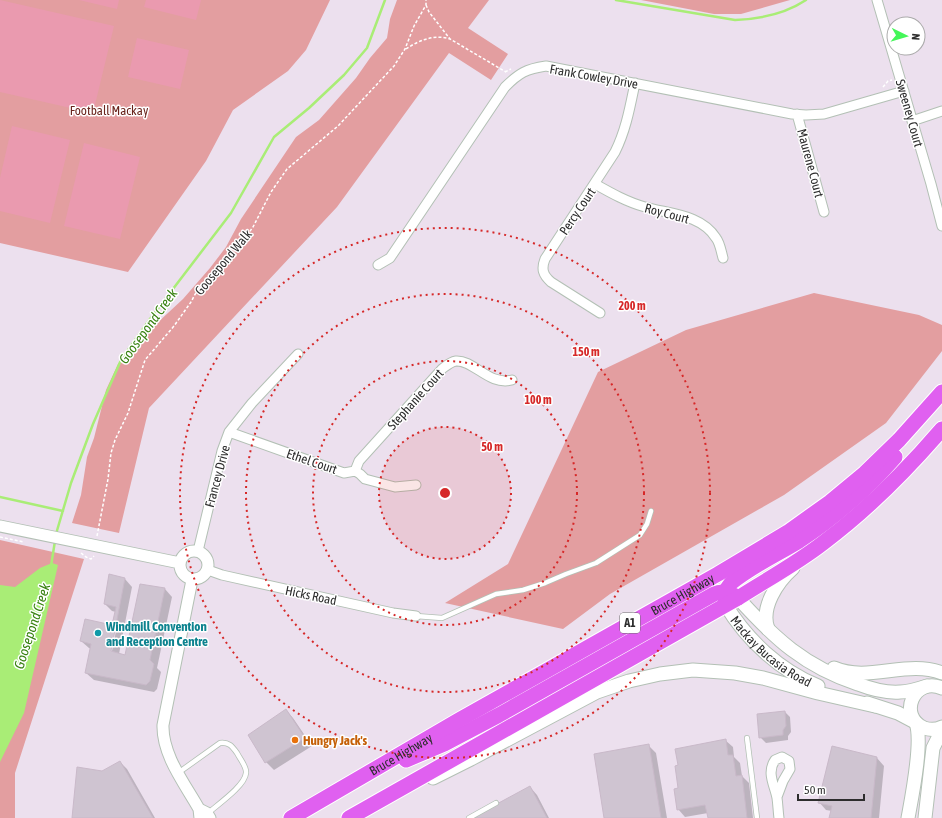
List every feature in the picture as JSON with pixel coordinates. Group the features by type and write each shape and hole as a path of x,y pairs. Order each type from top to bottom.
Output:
{"highway":[{"name":"Bruce Highway","path":"291,818 459,720 718,574 788,532 830,502 865,473 899,440 942,392"},
{"path":"730,598 728,586 736,579 800,540 834,515 860,493 889,464 942,401"},
{"name":"A1","path":"350,818 822,544 883,492 909,466 942,429"},
{"path":"364,776 444,744 499,715 710,596 720,592 730,598"}],"main road":[{"path":"822,544 786,574 778,585 767,611 766,622 770,631 820,661 842,671 864,673 913,668 942,672"},
{"name":"Mackay Bucasia Road","path":"730,598 794,652 816,666 852,682 891,692 937,687"},
{"name":"Mackay Bucasia Road","path":"730,598 738,624 752,641 781,666 800,678 814,685 898,713 928,729 942,728"},
{"path":"350,818 471,759 597,692 648,676 694,670 735,673 763,678 875,706"},
{"path":"908,818 918,747 918,729 911,710 911,702 916,692 937,687"},
{"path":"925,818 933,748 942,728"}],"street":[{"name":"Sweeney Court","path":"877,0 942,226"},
{"name":"Frank Cowley Drive","path":"378,265 390,258 513,73 546,66 798,114 824,114 904,91"},
{"name":"Percy Court","path":"600,313 551,282 539,272 545,258 595,184 622,139 635,83"},
{"path":"912,120 942,111"},
{"name":"Maurene Court","path":"798,114 824,212"},
{"name":"Roy Court","path":"595,184 621,199 695,220 708,227 716,238 723,258"},
{"name":"Francey Drive","path":"198,551 222,451 229,432 252,403 298,354"},
{"name":"Stephanie Court","path":"355,471 359,461 442,369 450,363 457,361 468,365 491,378 503,382 512,380"},
{"name":"Ethel Court","path":"229,432 344,472 355,471 365,479 395,486 416,485"},
{"path":"0,526 180,563"},
{"path":"198,551 208,560 208,570 203,577 197,580 192,580 184,576 180,569 180,563 186,553 198,551"},
{"name":"Hicks Road","path":"208,570 222,575 393,613 416,616"},
{"path":"192,580 162,734 165,748 178,773 204,815"},
{"path":"777,797 779,818"}],"lane":[{"path":"416,616 442,618 496,594 523,590 596,563 640,535 647,524 651,511"},
{"path":"747,738 757,818"},
{"path":"178,773 220,743 226,743 232,746 246,768 244,778 240,785 204,815"},
{"path":"469,818 496,803"}],"path":[{"name":"Goosepond Walk","path":"96,538 108,480 111,453 115,440 128,413 145,360 174,326 191,302 199,286 240,245 253,226 271,192 287,169 338,126 394,66 405,50 414,26 426,5 426,0"},
{"path":"426,5 429,12 450,39"},
{"path":"405,50 413,44 436,36 450,39 505,72 513,73"},
{"path":"505,72 513,73"},
{"path":"880,89 888,81 893,79"}],"green space":[{"name":"Football Mackay","path":"0,0 330,0 306,50 288,71 233,110 206,161 128,272 0,243"},
{"path":"397,0 489,0 468,28 508,54 491,80 449,53 337,207 149,408 119,533 72,523 81,495 87,457 94,438 106,390 118,364 141,338 183,299 210,268 226,247 241,219 296,137 319,120 356,78 387,38 390,19"},
{"path":"641,0 790,0 741,14 714,14"},
{"path":"814,293 919,315 942,325 942,351 886,423 784,495 610,594 563,629 445,603 508,564 598,372 686,330"},
{"path":"0,540 84,559 15,773 15,818 0,818"}],"shaded area":[{"path":"0,0 114,26 93,113 0,92"},
{"path":"79,0 119,0 117,9"},
{"path":"146,0 201,0 196,20 144,7"},
{"path":"137,38 189,50 180,89 128,77"},
{"path":"12,126 70,140 50,223 0,211 0,178"},
{"path":"84,143 140,157 120,239 64,226"}],"water":[{"path":"52,563 58,565 24,713 0,762 0,585 15,587 40,568"}],"building":[{"name":"Windmill Convention and Reception Centre","path":"109,574 125,578 111,651 125,655 140,584 165,588 150,660 154,664 150,681 146,685 85,673 91,644 80,641 85,619 112,625 116,607 104,604"},
{"path":"286,709 305,738 265,763 248,735"},
{"path":"785,711 786,726 783,730 783,735 759,738 757,714"},
{"path":"726,739 728,755 733,755 736,776 742,775 747,818 708,818 705,805 677,810 674,789 678,788 675,766 678,765 675,749"},
{"path":"649,744 661,818 604,818 594,754"},
{"path":"832,746 877,757 871,818 829,818 832,806 818,803"},
{"path":"120,761 153,818 72,818 77,767 102,771"},
{"path":"530,786 547,818 471,818"}],"waterway":[{"name":"Goosepond Creek","path":"56,534 71,483 93,424 121,360 150,319 231,213 274,137 309,108 344,75 367,48 385,0"},
{"path":"616,0 735,20 772,15 790,9 806,0"},
{"path":"0,497 63,511"},
{"name":"Goosepond Creek","path":"51,566 55,541"}],"place":[{"name":"Windmill Convention and Reception Centre","path":"98,633"},
{"name":"Hungry Jack's","path":"295,740"}]}
